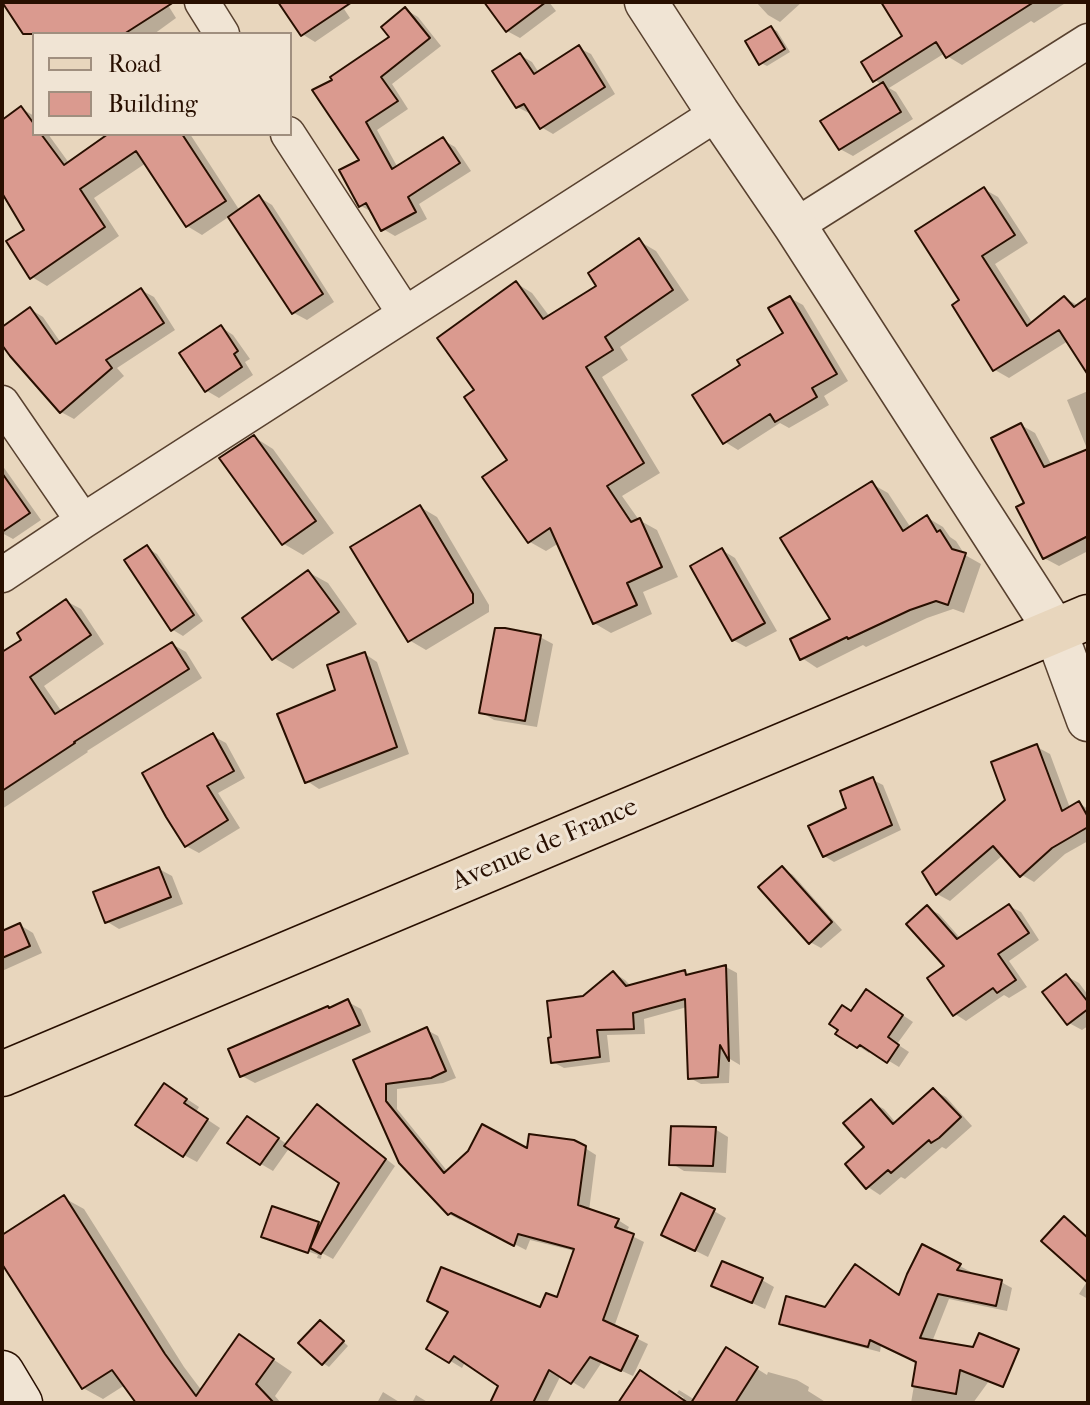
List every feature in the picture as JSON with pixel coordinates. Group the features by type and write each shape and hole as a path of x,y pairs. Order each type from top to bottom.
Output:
{"main road":[{"name":"Avenue de France","path":"2,1074 1071,624"},
{"path":"2,1373 20,1403"}],"street":[{"path":"202,2 221,32"},
{"path":"646,2 795,226 1071,624 1088,720"},
{"path":"795,226 1088,41"},
{"path":"2,575 718,113"},
{"path":"289,136 405,314"},
{"path":"2,403 83,521"}],"building":[{"path":"2,2 174,2 127,32 23,34"},
{"path":"278,2 352,2 301,36"},
{"path":"484,2 546,2 506,32"},
{"path":"881,2 1034,2 946,58 936,42 873,82 861,62 902,36"},
{"path":"405,7 430,38 381,77 398,101 366,122 392,169 443,137 460,163 408,197 416,212 381,231 366,203 359,207 339,170 359,160 312,90 332,80 330,77 389,37 381,27"},
{"path":"771,26 785,49 759,65 745,41"},
{"path":"579,45 605,87 540,129 524,104 516,108 492,71 520,53 534,74"},
{"path":"883,82 901,112 839,150 820,121"},
{"path":"21,106 32,121 32,136 42,136 64,165 105,136 183,136 226,201 186,227 136,151 80,189 105,227 30,279 6,241 24,230 2,193 2,120"},
{"path":"984,187 1015,235 982,256 1027,326 1064,296 1074,307 1088,297 1088,375 1059,330 993,371 952,305 959,300 915,231"},
{"path":"259,195 323,294 292,314 228,217"},
{"path":"639,238 673,290 605,337 613,350 586,367 644,463 607,486 631,522 640,518 662,567 627,583 637,605 593,624 550,528 528,543 482,477 507,460 464,397 474,390 437,338 516,281 543,319 596,286 588,273"},
{"path":"141,288 164,323 106,360 112,368 60,413 2,345 2,327 30,307 56,344"},
{"path":"790,296 837,374 812,388 817,397 775,422 770,414 723,444 692,395 740,365 737,360 783,333 768,308"},
{"path":"221,325 238,351 234,354 242,367 205,392 179,353"},
{"path":"1021,423 1044,467 1088,449 1088,536 1043,559 1016,507 1024,503 991,438"},
{"path":"254,435 316,521 282,545 219,458"},
{"path":"2,473 30,513 2,532"},
{"path":"872,481 903,531 927,515 952,549 966,553 948,605 936,601 910,610 800,660 790,639 830,619 780,538"},
{"path":"420,505 473,594 473,603 408,642 350,547"},
{"path":"147,545 194,615 171,631 124,560"},
{"path":"722,548 765,623 732,641 690,566"},
{"path":"308,570 339,612 272,660 242,618"},
{"path":"66,599 91,635 30,677 55,714 172,642 189,669 2,791 2,652 21,640 17,633"},
{"path":"495,628 541,635 525,721 479,713"},
{"path":"365,652 397,747 305,783 277,714 335,690 327,665"},
{"path":"213,733 234,771 207,786 228,820 185,847 142,773"},
{"path":"1037,744 1062,811 1079,801 1088,817 1088,827 1052,848 1020,877 993,846 936,895 922,872 1005,800 991,762"},
{"path":"873,777 892,825 823,857 808,826 846,808 840,791"},
{"path":"782,866 832,922 809,944 758,887"},
{"path":"159,867 171,897 105,923 93,892"},
{"path":"1009,904 1029,933 998,954 1016,980 997,993 993,988 953,1016 927,978 944,966 906,924 927,905 957,939"},
{"path":"20,923 30,946 2,958 2,931"},
{"path":"726,965 729,1061 720,1045 718,1077 688,1079 685,999 633,1013 634,1029 597,1030 600,1057 551,1063 547,1001 583,996 613,971 626,986 685,970 686,975"},
{"path":"1066,974 1088,1002 1088,1009 1067,1025 1042,992"},
{"path":"866,989 903,1015 888,1037 899,1045 887,1063 860,1045 857,1048 835,1034 838,1030 829,1024 842,1005 851,1011"},
{"path":"348,999 360,1025 240,1077 228,1049"},
{"path":"427,1027 446,1071 431,1078 386,1084 386,1101 444,1173 468,1151 482,1124 527,1148 529,1134 574,1140 586,1146 578,1205 619,1219 615,1227 634,1234 603,1320 638,1336 621,1371 590,1357 571,1384 549,1370 533,1403 490,1403 498,1386 454,1356 449,1363 426,1349 448,1312 427,1301 441,1267 540,1307 546,1293 557,1297 574,1249 518,1234 514,1246 451,1213 448,1215 399,1163 353,1060"},
{"path":"164,1083 187,1099 184,1103 208,1119 183,1157 135,1125"},
{"path":"933,1088 961,1117 939,1138 931,1143 929,1140 891,1173 888,1170 866,1189 845,1164 864,1147 843,1123 871,1099 893,1124"},
{"path":"317,1104 386,1159 321,1254 310,1248 339,1183 284,1146"},
{"path":"247,1116 279,1138 260,1165 227,1143"},
{"path":"671,1126 716,1127 713,1166 669,1165"},
{"path":"681,1193 715,1209 695,1251 661,1235"},
{"path":"64,1195 165,1354 196,1396 239,1334 274,1359 256,1384 274,1403 136,1403 112,1370 82,1389 2,1264 2,1235"},
{"path":"272,1206 319,1222 308,1253 261,1237"},
{"path":"1064,1216 1088,1238 1088,1283 1041,1241"},
{"path":"922,1244 961,1264 957,1270 1002,1280 996,1306 938,1294 920,1338 973,1347 979,1333 1019,1349 1003,1387 960,1370 956,1394 912,1386 916,1362 870,1340 868,1347 779,1324 786,1296 825,1307 855,1264 899,1295"},
{"path":"722,1261 763,1278 752,1303 711,1286"},
{"path":"320,1320 344,1341 322,1365 298,1343"},
{"path":"726,1347 758,1367 735,1403 691,1403"},
{"path":"640,1370 688,1403 618,1403"}]}
